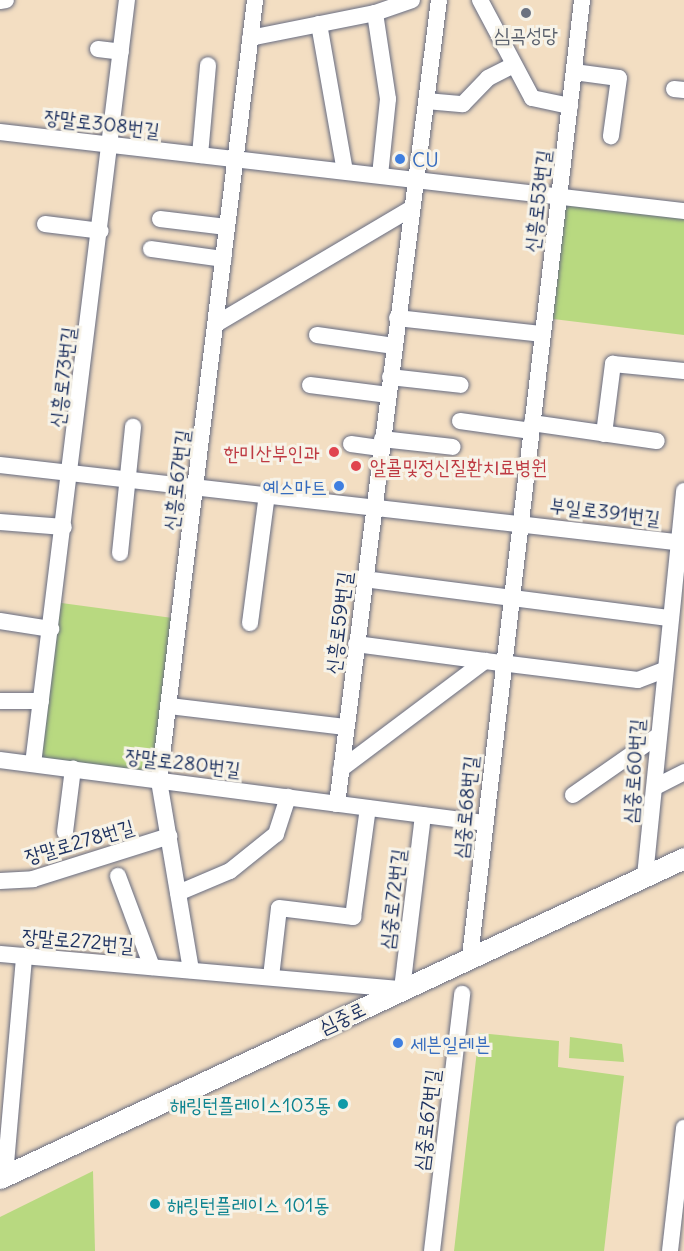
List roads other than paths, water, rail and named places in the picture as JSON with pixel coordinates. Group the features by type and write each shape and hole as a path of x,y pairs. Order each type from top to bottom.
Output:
{"street":[{"path":"0,1 6,0"},
{"name":"신흥로73번길","path":"33,764 112,145 127,0"},
{"name":"신흥로67번길","path":"191,970 159,780 255,0"},
{"path":"250,38 375,13 412,0"},
{"name":"신흥로59번길","path":"337,804 439,0"},
{"path":"480,0 532,98 570,106"},
{"name":"신흥로53번길","path":"521,522 582,0"},
{"path":"375,13 388,99 380,175"},
{"path":"319,24 345,171"},
{"path":"98,50 121,52"},
{"path":"200,155 208,65"},
{"path":"426,101 463,104 488,78 514,65"},
{"path":"574,72 619,78 611,136"},
{"name":"장말로308번길","path":"0,132 235,160 559,194 684,211"},
{"path":"216,324 411,208"},
{"path":"160,219 227,227"},
{"path":"45,224 101,231"},
{"path":"151,249 224,259"},
{"path":"398,318 543,334"},
{"path":"317,335 394,346"},
{"path":"604,434 613,364 684,371"},
{"path":"390,376 461,385"},
{"path":"310,386 388,395"},
{"path":"460,421 657,441"},
{"path":"120,553 133,427"},
{"path":"351,444 453,447"},
{"name":"부일로391번길","path":"0,465 521,522 681,542"},
{"name":"심중로60번길","path":"645,876 655,787 656,737 669,618 681,542 684,491"},
{"path":"250,623 267,494"},
{"path":"0,522 64,527"},
{"name":"심중로68번길","path":"470,957 521,522"},
{"path":"364,579 512,596 669,618"},
{"path":"0,621 51,628"},
{"path":"356,644 638,680 663,670"},
{"path":"341,769 485,661"},
{"path":"0,701 41,701"},
{"path":"169,706 346,728"},
{"path":"573,795 656,737"},
{"name":"장말로280번길","path":"0,760 484,823"},
{"path":"65,832 72,769"},
{"path":"655,787 684,772"},
{"path":"178,893 230,871 276,834 288,797"},
{"path":"271,977 279,908 353,917 368,808"},
{"name":"심중로72번길","path":"402,989 423,815"},
{"name":"장말로278번길","path":"0,881 33,879 169,836"},
{"name":"심중로","path":"3,1176 684,858"},
{"name":"장말로272번길","path":"118,876 152,967"},
{"name":"장말로272번길","path":"0,954 402,989"},
{"path":"3,1176 6,1085 24,956"},
{"name":"심중로67번길","path":"432,1251 462,994"},
{"path":"670,1251 684,1128"}],"place":[{"name":"심곡성당","path":"526,13"},
{"name":"CU","path":"400,159"},
{"name":"한미산부인과","path":"334,452"},
{"name":"알콜및정신질환치료병원","path":"356,466"},
{"name":"예스마트","path":"339,486"},
{"name":"세븐일레븐","path":"398,1043"},
{"name":"해링턴플레이스103동","path":"343,1104"},
{"name":"해링턴플레이스 101동","path":"155,1204"}]}
